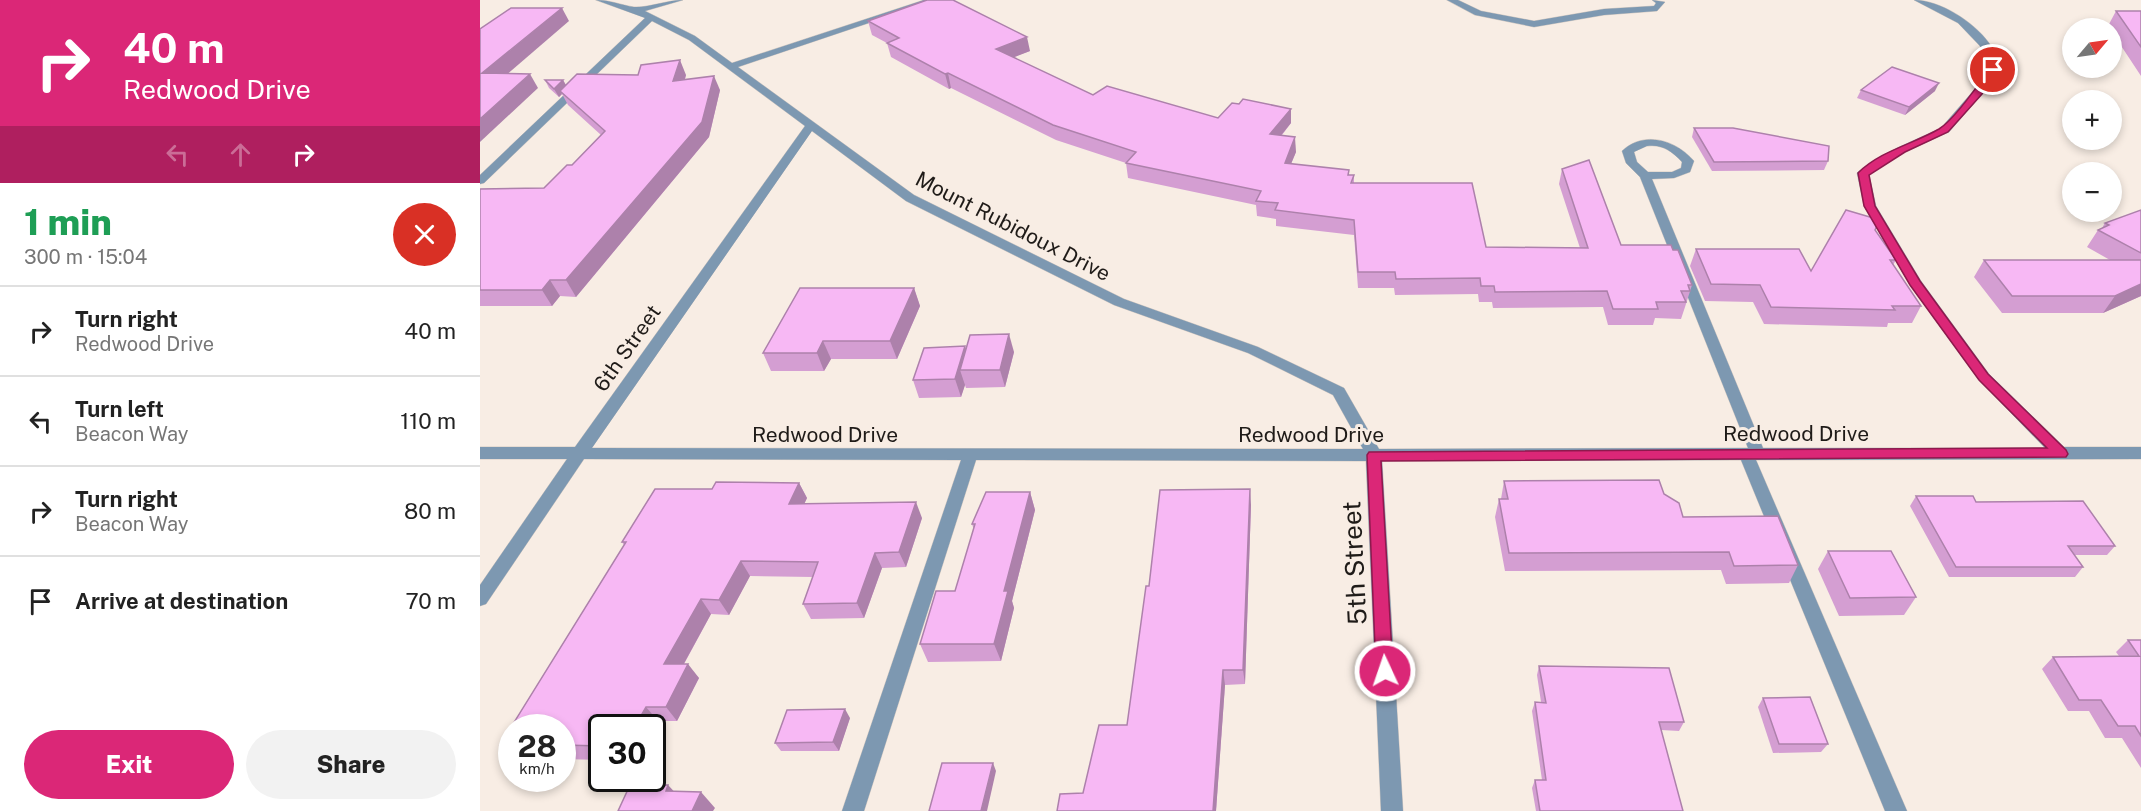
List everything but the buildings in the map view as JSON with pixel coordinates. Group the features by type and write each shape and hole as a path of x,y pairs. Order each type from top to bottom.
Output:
{"street":[{"name":"Mount Rubidoux Drive","path":"600,0 636,10 692,38 910,198 1119,302 1253,350 1339,392 1374,455"},
{"path":"636,10 679,0"},
{"path":"732,66 933,0"},
{"path":"1451,0 1479,13 1534,24 1572,20 1604,12 1657,8 1661,2 1656,0"},
{"path":"1918,0 1961,21 1985,45 1993,70 1978,92 1945,130 1901,150 1863,173 1870,206 1915,282 1984,377 2061,454"},
{"path":"480,181 651,17"},
{"name":"6th Street","path":"480,599 578,455 812,124"},
{"path":"1645,176 1752,454 1896,811"},
{"name":"Redwood Drive","path":"480,453 1374,455 2141,453"},
{"path":"853,811 970,455"},
{"name":"5th Street","path":"1374,455 1392,811"}],"route":[{"path":"1385,671 1374,455 2061,454 1984,377 1915,282 1870,206 1863,173 1901,150 1945,130 1978,92 1993,70"}]}
